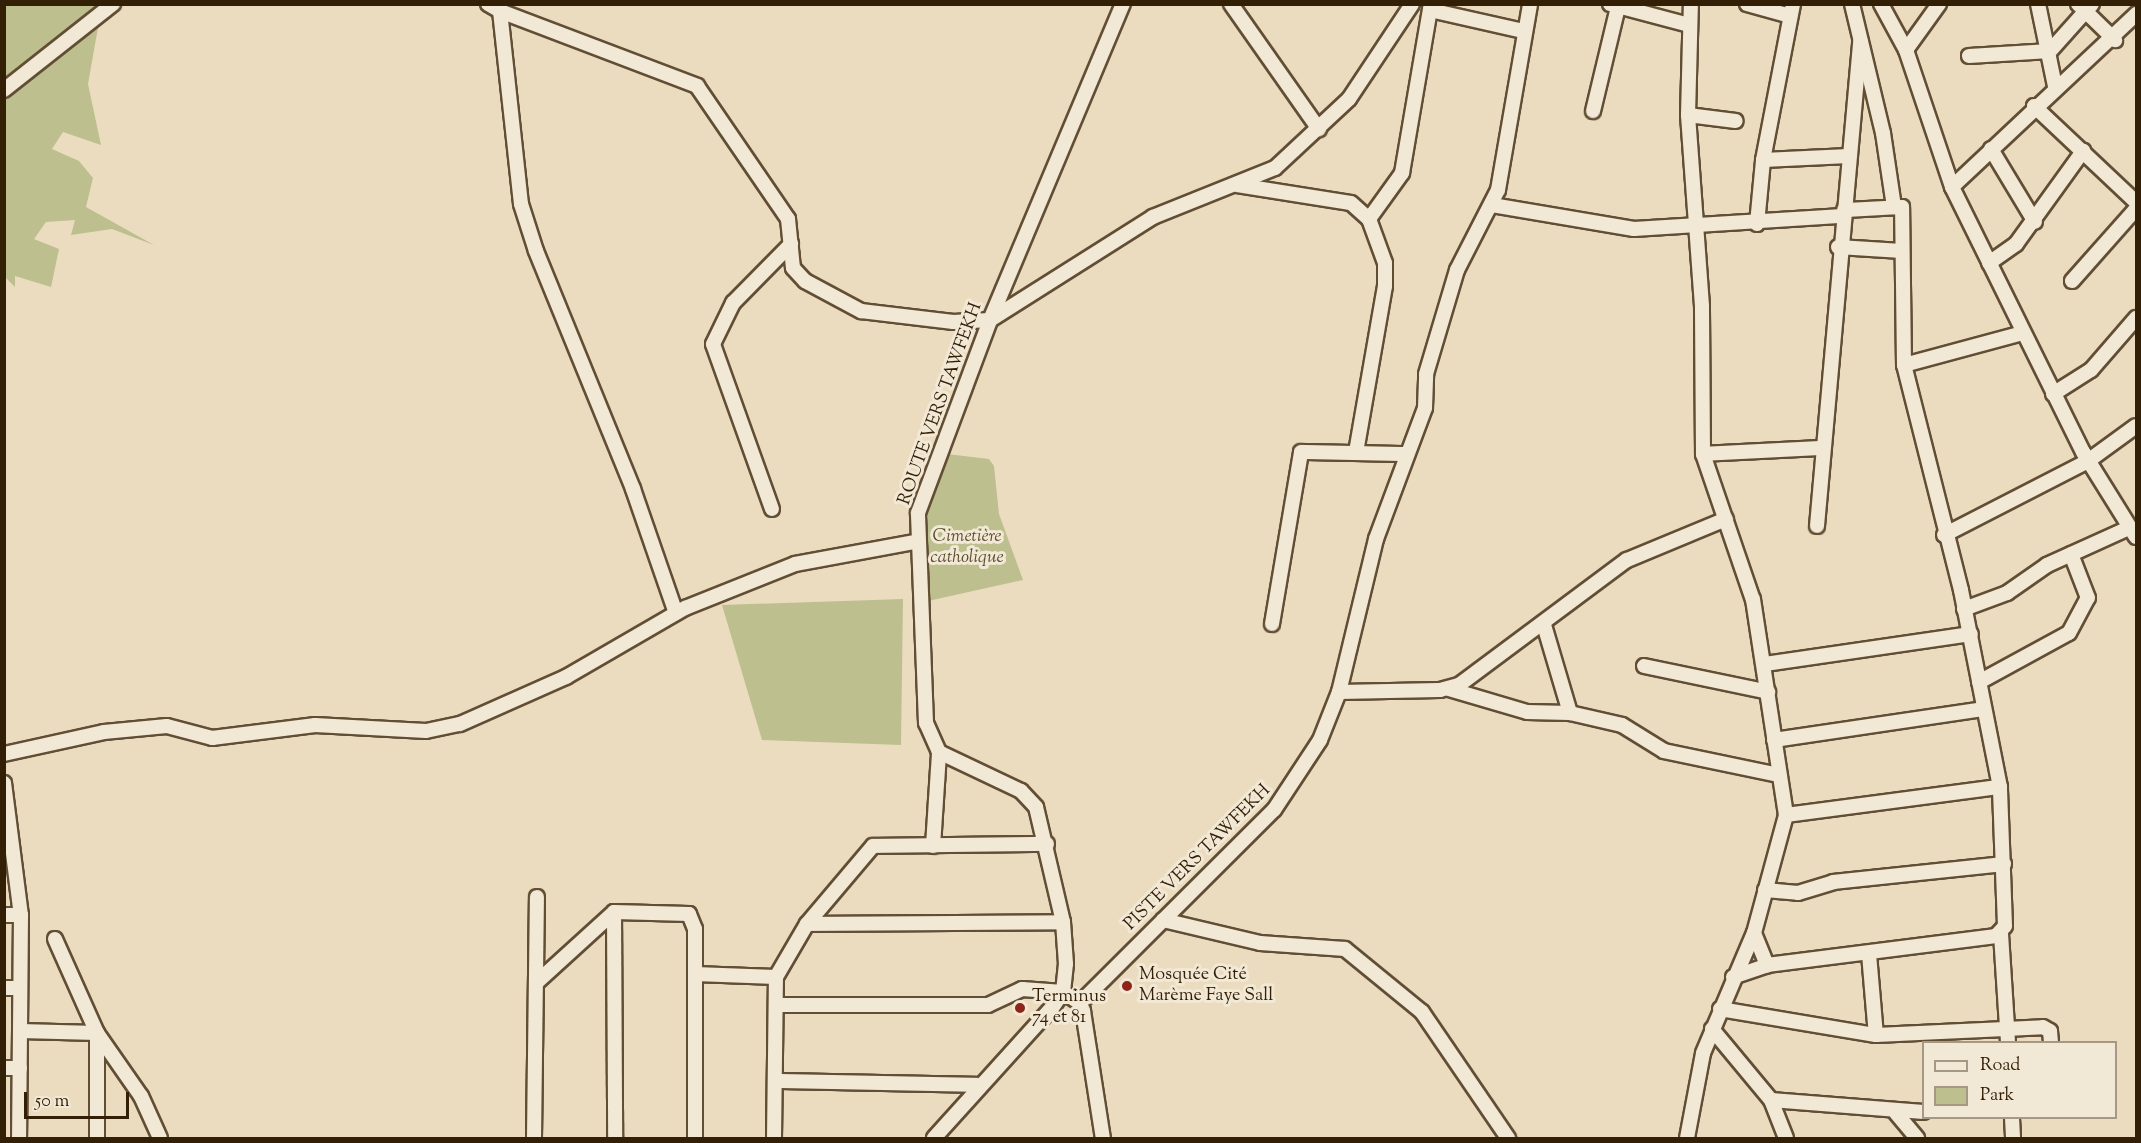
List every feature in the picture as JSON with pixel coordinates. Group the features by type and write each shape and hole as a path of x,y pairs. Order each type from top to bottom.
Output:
{"street":[{"path":"4,90 113,4"},
{"name":"ROUTE VERS TAWFEKH","path":"939,752 926,723 915,542 926,487 990,320 1124,4"},
{"path":"1231,4 1319,129"},
{"path":"676,613 633,489 543,276 521,204 494,8 698,86 788,219 793,268 805,281 861,311 912,321 990,320 1153,217 1275,168 1349,99 1412,4"},
{"name":"PISTE VERS TAWFEKH","path":"1080,1003 1294,785 1311,759 1339,692 1359,596 1425,408 1426,374 1457,270 1492,205 1523,31 1530,4"},
{"path":"1688,1138 1712,1029 1754,933 1786,815 1765,664 1753,600 1703,454 1704,358 1688,115 1691,4"},
{"path":"1747,4 1792,10 1763,160 1757,224"},
{"path":"1852,4 1883,133 1894,207"},
{"path":"1881,4 1905,51 1952,187 2053,394 2088,460 2132,533 2071,554 2007,593 1964,609"},
{"path":"1905,51 1939,4"},
{"path":"2038,4 2050,51 2055,86"},
{"path":"1593,111 1614,6 1689,24"},
{"path":"1369,219 1402,173 1431,7 1523,31"},
{"path":"1968,56 2050,51 2085,7 2115,40"},
{"path":"1952,187 2055,86 2115,40 2136,14"},
{"path":"1817,526 1838,248 1844,213 1860,41"},
{"path":"2034,106 2136,202"},
{"path":"1688,115 1736,121"},
{"path":"1990,149 2035,222"},
{"path":"1989,263 2016,244 2035,222 2083,151"},
{"path":"1763,160 1849,156"},
{"path":"1235,185 1351,202 1369,219 1385,263 1385,286 1356,453"},
{"path":"1492,205 1609,227 1757,224 1902,207 1904,365 1944,536 1971,634 1983,709 2001,787 2004,864 2001,934 2008,1041"},
{"path":"2072,281 2136,209"},
{"path":"772,509 713,344 733,303 791,244"},
{"path":"1838,248 1902,251"},
{"path":"2053,394 2091,370 2136,318"},
{"path":"1904,365 2023,333"},
{"path":"1944,536 2088,460 2136,426"},
{"path":"1703,454 1823,448"},
{"path":"1272,624 1298,458 1307,449 1407,454"},
{"path":"1449,689 1544,625 1627,560 1726,519"},
{"path":"4,754 104,732 167,726 212,738 315,725 426,731 460,724 566,677 676,613 795,564 915,542"},
{"path":"1979,682 2069,633 2088,598 2071,554"},
{"path":"1544,625 1570,713"},
{"path":"1765,664 1971,634"},
{"path":"1644,666 1768,692"},
{"path":"1339,692 1449,689 1527,712 1570,713 1622,725 1664,751 1779,775"},
{"path":"1774,740 1983,709"},
{"path":"933,846 939,752 1021,791 1036,807 1047,844 1063,922 1063,992 977,1085 934,1138"},
{"path":"4,783 21,915 19,1138"},
{"path":"1786,815 2001,787"},
{"path":"774,1138 776,976 807,924 873,846 1047,844"},
{"path":"1765,890 1798,893 1833,882 2004,864"},
{"path":"534,1138 537,897"},
{"path":"536,983 614,912 689,914 695,929 695,1138"},
{"path":"614,912 615,1138"},
{"path":"4,915 21,915"},
{"path":"1163,920 1260,943 1345,949 1422,1012 1508,1138"},
{"path":"807,924 1063,922"},
{"path":"1754,933 1767,965"},
{"path":"1733,977 1767,965 1869,954 2001,934"},
{"path":"56,939 97,1033 141,1096 160,1138"},
{"path":"1869,954 1876,1035"},
{"path":"695,974 776,976"},
{"path":"4,988 20,988"},
{"path":"776,1005 988,1005 1022,989 1063,992 1080,1003 1096,1071 1103,1138"},
{"path":"1720,1009 1876,1035 2043,1027 2050,1031 2051,1041"},
{"path":"1712,1029 1771,1100 1786,1138"},
{"path":"20,1031 97,1033"},
{"path":"97,1033 97,1138"},
{"path":"4,1068 20,1068"},
{"path":"776,1081 977,1085"},
{"path":"1771,1100 1896,1113 1922,1112"},
{"path":"1896,1113 1917,1138"},
{"path":"2012,1119 2013,1138"}],"green space":[{"path":"5,5 102,5 88,84 101,145 63,132 52,149 79,161 93,178 86,207 154,245 112,229 71,235 75,220 46,222 34,239 59,249 51,287 15,276 15,287 5,277"},
{"name":"Cimetière catholique","path":"947,454 989,459 994,466 999,514 1023,580 928,601 927,506"},
{"path":"903,599 901,745 762,740 722,605"}],"place":[{"name":"Mosquée Cité Marème Faye Sall","path":"1127,986"},
{"name":"Terminus 74 et 81","path":"1020,1008"}]}
